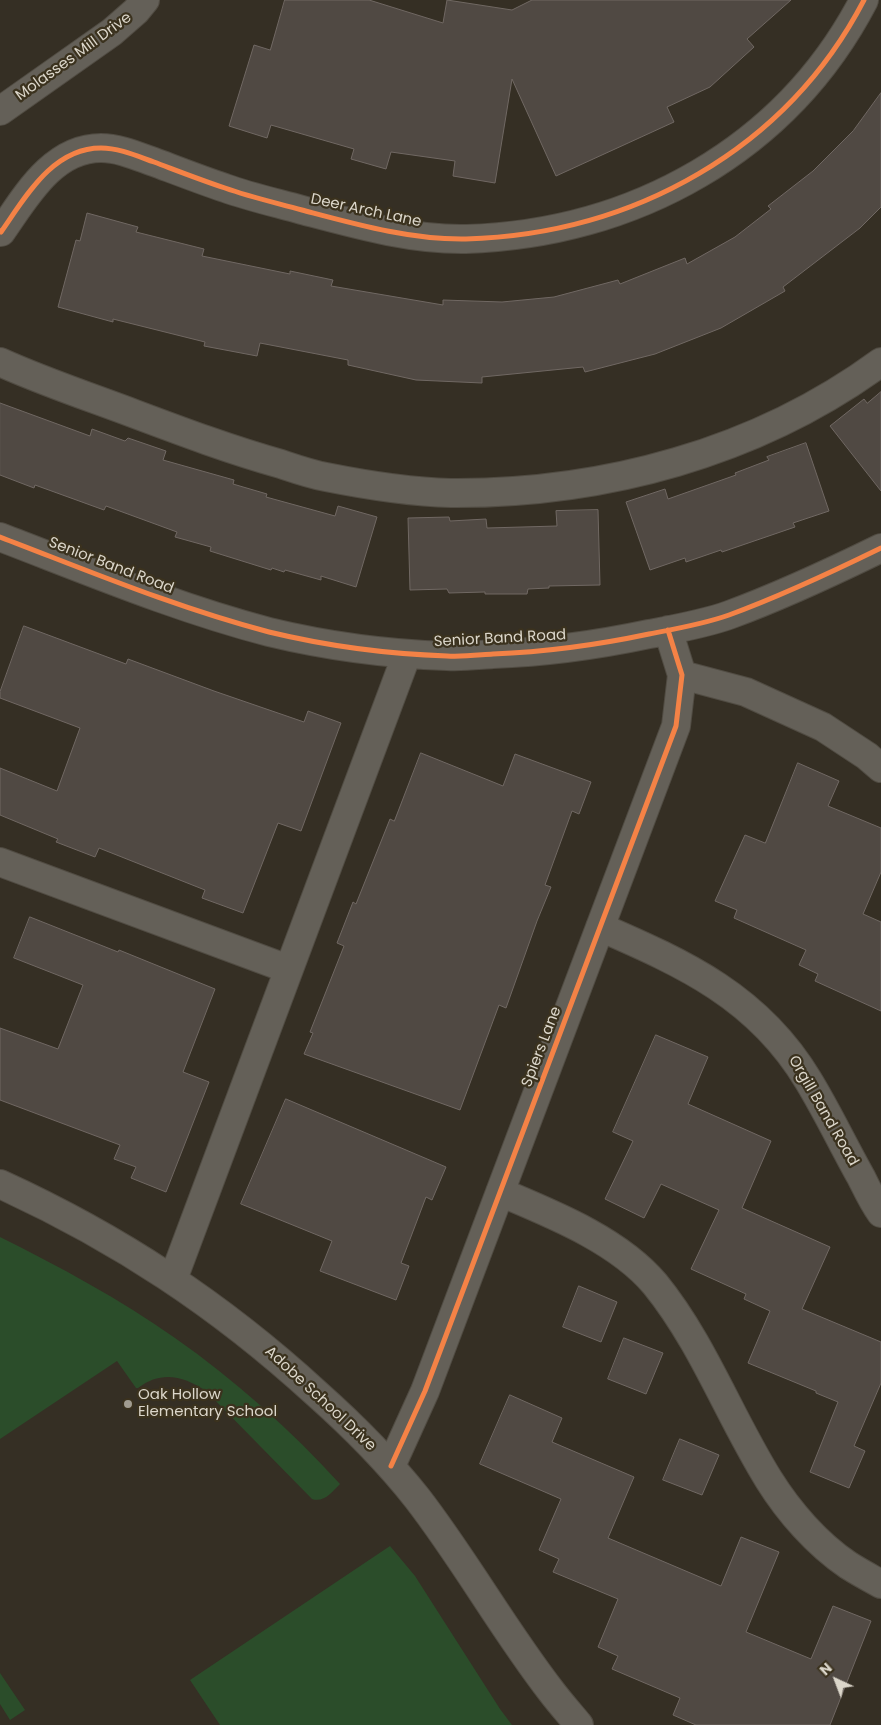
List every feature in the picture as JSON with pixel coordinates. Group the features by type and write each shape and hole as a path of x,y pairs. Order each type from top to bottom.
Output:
{"street":[{"name":"Molasses Mill Drive","path":"0,111 112,32 136,11 145,0"},
{"name":"Deer Arch Lane","path":"0,233 28,194 59,161 78,152 100,148 128,153 252,196 305,211 400,233 464,239 542,231 590,221 637,205 682,184 724,159 763,128 798,94 830,57 856,17 864,0"},
{"path":"0,362 203,440 257,458 323,477 385,487 448,493 511,492 574,486 636,473 697,456 756,433 813,405 881,362"},
{"name":"Senior Band Road","path":"0,537 161,599 229,621 315,642 407,654 450,657 537,652 581,647 668,630 727,615 785,592 881,548"},
{"name":"Spiers Lane","path":"391,1466 425,1391 676,726 682,675 668,630"},
{"path":"173,1278 407,654"},
{"path":"682,675 746,692 823,727 867,756 881,768"},
{"path":"0,862 288,970"},
{"name":"Orgill Band Road","path":"600,926 688,968 725,990 757,1015 784,1045 808,1079 881,1214"},
{"name":"Adobe School Drive","path":"0,1184 87,1227 173,1278 230,1319 286,1364 339,1413 391,1466 444,1535 551,1692 579,1725"},
{"path":"500,1192 542,1209 601,1240 654,1283 693,1339 769,1481 793,1512 819,1540 848,1565 881,1584"}],"green space":[{"path":"0,1237 111,1297 197,1354 262,1406 340,1484 324,1498 312,1499 206,1391 189,1382 172,1377 155,1379 136,1388 117,1361 0,1439"},
{"path":"390,1546 415,1576 512,1725 220,1725 190,1680"},
{"path":"0,1673 25,1710 10,1720 0,1704"}],"building":[{"path":"285,0 369,0 443,23 447,0 512,10 532,0 791,0 747,39 754,47 710,87 667,107 674,122 556,176 512,79 495,183 453,176 455,161 391,152 386,169 351,159 354,149 271,125 267,138 229,126 254,45 270,50"},
{"path":"881,93 881,207 860,228 783,287 785,291 721,328 655,354 585,372 583,367 482,377 482,383 416,380 348,365 348,360 260,343 257,356 204,346 205,342 113,319 113,322 58,307 76,240 80,241 87,213 138,227 136,232 204,249 202,256 290,274 290,271 333,280 331,286 443,305 443,300 502,302 554,297 618,280 620,284 685,258 687,264 735,237 771,209 768,206 813,171 853,131"},
{"path":"881,392 881,491 830,426 864,399 867,403"},
{"path":"0,403 90,436 92,429 125,441 128,438 166,451 163,460 234,480 233,484 267,494 266,497 335,516 338,506 377,517 356,587 321,576 321,580 285,570 284,572 272,568 271,570 210,551 211,547 175,537 177,532 106,506 104,510 35,485 34,488 0,475"},
{"path":"806,443 829,511 793,523 795,527 722,552 721,550 686,562 685,558 650,570 626,502 665,489 668,499 736,475 735,473 769,460 767,457"},
{"path":"598,510 600,585 549,586 549,588 528,589 527,594 449,593 447,589 410,590 408,518 449,517 450,521 486,519 487,528 557,526 556,511"},
{"path":"24,626 126,664 128,659 304,722 308,711 341,723 301,831 278,823 243,913 202,898 205,890 99,848 95,857 56,842 58,839 0,815 0,768 57,791 80,728 0,698 0,692"},
{"path":"421,753 503,786 515,754 591,782 579,814 572,811 545,885 551,887 506,1008 499,1005 460,1110 304,1054 313,1033 310,1032 344,946 337,943 353,902 356,904 390,819 394,821"},
{"path":"798,763 839,781 828,806 881,828 881,872 863,914 881,922 881,1011 815,981 818,974 799,965 806,950 734,918 737,910 715,901 745,835 765,843"},
{"path":"30,917 118,952 119,950 215,989 183,1072 209,1082 166,1192 131,1178 136,1167 114,1159 120,1145 0,1100 0,1028 58,1049 83,985 14,958"},
{"path":"656,1035 708,1057 688,1104 771,1141 742,1208 830,1247 802,1309 881,1342 881,1383 854,1446 865,1451 849,1488 810,1472 838,1402 748,1363 770,1311 744,1299 746,1294 691,1269 719,1210 661,1184 644,1218 605,1199 633,1141 613,1132"},
{"path":"286,1099 446,1167 432,1200 426,1197 401,1263 409,1266 396,1300 320,1271 332,1241 241,1204"},
{"path":"579,1286 617,1302 601,1342 563,1327"},
{"path":"624,1338 663,1353 646,1394 608,1379"},
{"path":"510,1395 562,1418 552,1442 634,1477 608,1538 721,1586 741,1537 779,1552 746,1632 811,1659 833,1606 871,1621 830,1725 696,1725 673,1715 680,1698 612,1669 618,1656 598,1647 618,1599 553,1572 559,1559 539,1550 561,1499 480,1464"},
{"path":"680,1439 719,1455 702,1495 663,1480"}],"cycle path":[{"path":"0,231 30,190 54,166 68,156 84,150 101,148 128,153 254,197 342,221 404,234 445,239 466,239 528,233 588,221 645,201 698,174 748,140 792,100 831,53 864,0"},
{"path":"0,537 167,600 269,632 358,649 453,656 532,652 591,645 700,624 768,600 881,548"},
{"path":"391,1466 425,1391 676,726 682,675 668,630"}],"place":[{"name":"Oak Hollow Elementary School","path":"128,1404"}]}
